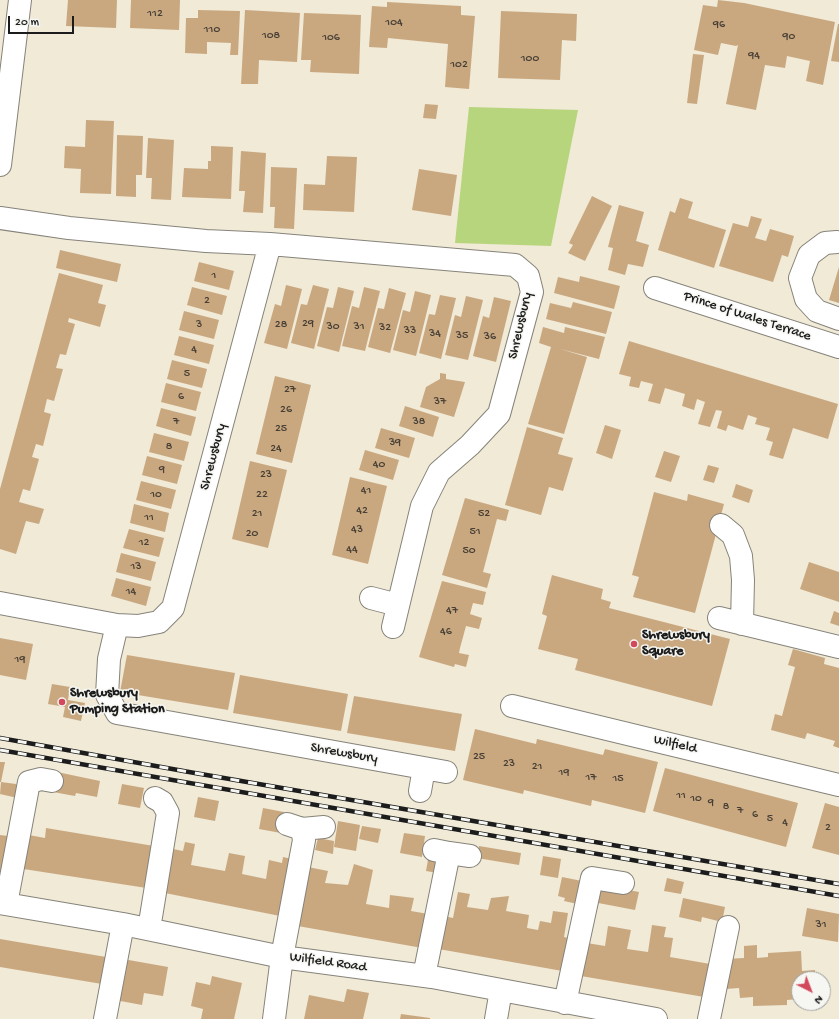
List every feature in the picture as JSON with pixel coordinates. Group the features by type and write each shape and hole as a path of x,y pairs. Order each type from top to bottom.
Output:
{"street":[{"path":"0,165 20,0"},
{"name":"Shrewsbury","path":"0,218 95,231 515,265 528,276 532,292 499,414 470,445 439,472 422,506 393,627"},
{"path":"837,242 825,243 809,255 800,278 806,299 817,311 839,319"},
{"name":"Shrewsbury","path":"0,603 117,625 138,626 160,622 173,608 270,244"},
{"name":"Prince of Wales Terrace","path":"655,288 839,347"},
{"path":"721,525 733,535 741,556 743,580 742,624"},
{"path":"371,598 398,605"},
{"path":"719,618 839,647"},
{"name":"Shrewsbury","path":"117,625 109,659 108,695 117,714 446,772"},
{"name":"Wilfield","path":"512,706 839,785"},
{"path":"420,791 424,768"},
{"path":"3,904 29,782 41,779 52,781"},
{"path":"149,929 168,813 162,802 155,798"},
{"path":"274,1019 282,957 304,840 295,826 324,827"},
{"path":"424,976 451,853"},
{"path":"565,1003 592,878 623,883"},
{"name":"Wilfield Road","path":"3,904 123,924 282,957 424,976 501,990 565,1003 599,1014 656,1019"},
{"path":"106,1019 123,924"},
{"path":"709,1019 728,927"},
{"path":"496,1019 501,990"}],"green space":[{"path":"469,107 578,110 551,246 455,243"}],"building":[{"path":"68,0 117,0 116,28 66,26"},
{"path":"131,0 180,0 179,30 130,28"},
{"path":"718,0 744,3 835,22 823,85 806,81 810,61 787,56 785,68 765,65 756,110 726,104 738,45 736,46 721,43 718,55 694,50 703,5 717,7"},
{"path":"387,2 461,6 461,15 475,16 469,89 445,87 448,44 388,38 387,48 369,47 372,6 387,7"},
{"path":"198,10 240,11 238,55 230,55 231,43 207,42 207,54 185,53 186,18 198,18"},
{"path":"245,10 300,13 297,62 259,60 258,84 241,84"},
{"path":"501,11 577,14 576,41 562,40 560,80 498,78"},
{"path":"304,13 361,15 359,74 310,72 311,60 301,60"},
{"path":"839,24 839,62 831,61"},
{"path":"693,54 704,55 697,104 687,103"},
{"path":"425,104 438,105 436,119 423,118"},
{"path":"86,120 114,121 111,194 80,193 81,169 64,168 65,146 85,147"},
{"path":"117,135 143,136 142,175 136,175 136,197 116,196"},
{"path":"148,138 174,140 171,200 151,199 152,178 146,178"},
{"path":"211,146 233,147 231,199 182,197 184,168 208,169 208,161 211,161"},
{"path":"241,151 266,153 263,213 243,212 245,191 239,191"},
{"path":"327,156 357,157 354,212 303,210 304,184 325,185"},
{"path":"271,167 297,168 294,229 274,228 275,207 270,207"},
{"path":"419,169 457,175 451,216 412,210"},
{"path":"592,196 612,206 585,261 568,253 573,245 569,243"},
{"path":"680,198 693,202 688,218 726,230 714,268 658,250 670,211 675,213"},
{"path":"619,205 644,212 636,241 649,245 643,267 628,264 625,275 608,270 613,248 608,247"},
{"path":"751,216 762,219 755,238 766,241 770,229 794,236 788,257 782,255 773,282 719,266 733,223 748,227"},
{"path":"60,250 121,264 117,282 56,268"},
{"path":"199,262 234,271 229,290 194,281"},
{"path":"839,267 839,303 829,300"},
{"path":"59,273 103,285 98,303 106,305 100,327 69,318 68,322 75,324 66,355 60,354 56,368 63,369 54,401 47,399 44,412 51,414 43,446 36,444 32,457 39,459 30,491 23,489 19,502 44,509 39,524 26,521 16,554 0,549 0,489"},
{"path":"580,276 620,286 614,309 554,293 558,277 579,282"},
{"path":"286,285 302,289 287,349 264,343 275,304 281,306"},
{"path":"313,285 329,289 314,349 291,343 301,304 307,305"},
{"path":"192,287 227,296 222,315 187,305"},
{"path":"338,287 354,291 339,352 317,346 327,307 333,308"},
{"path":"364,287 380,291 365,351 342,346 352,306 359,308"},
{"path":"389,288 406,293 390,353 368,347 378,308 384,309"},
{"path":"415,291 431,295 416,356 393,350 403,310 410,312"},
{"path":"440,295 456,298 441,359 419,353 429,314 435,315"},
{"path":"466,296 483,300 468,360 445,355 455,315 461,317"},
{"path":"494,297 511,301 496,362 473,356 483,316 489,318"},
{"path":"573,302 612,312 606,334 546,319 550,303 571,308"},
{"path":"184,311 219,320 214,339 179,330"},
{"path":"543,327 564,333 565,327 605,337 599,359 560,349 587,357 564,434 528,424 551,347 539,343"},
{"path":"179,336 214,345 209,364 174,355"},
{"path":"629,341 838,404 828,439 793,428 783,459 769,455 773,442 766,440 770,428 755,424 757,418 748,415 743,430 728,425 726,431 717,428 722,411 716,410 710,427 698,424 705,402 697,399 694,410 682,406 685,394 665,388 660,404 648,401 653,384 641,381 639,388 629,386 631,377 619,374"},
{"path":"172,360 207,369 202,388 167,379"},
{"path":"440,373 446,374 446,379 465,382 454,417 420,407 426,387 440,379"},
{"path":"275,376 311,385 292,463 256,454"},
{"path":"166,383 201,392 196,411 161,402"},
{"path":"405,406 439,417 433,437 399,426"},
{"path":"161,408 196,417 191,436 156,426"},
{"path":"605,425 621,430 612,459 596,453"},
{"path":"527,427 563,438 558,454 573,458 563,491 549,487 541,515 505,505"},
{"path":"381,428 415,438 409,458 375,448"},
{"path":"154,433 189,442 184,461 149,452"},
{"path":"365,450 399,460 393,480 359,470"},
{"path":"664,451 680,456 671,482 655,477"},
{"path":"147,456 182,465 177,484 142,475"},
{"path":"250,461 287,470 268,548 232,539"},
{"path":"708,465 719,468 714,483 703,480"},
{"path":"350,477 387,486 368,564 332,555"},
{"path":"141,481 176,490 171,509 136,500"},
{"path":"736,484 753,490 749,503 732,497"},
{"name":"Shrewsbury Square","path":"654,492 687,501 688,494 724,504 695,613 633,597 639,577 632,575"},
{"path":"465,498 509,510 506,521 497,519 483,572 491,574 487,588 442,575"},
{"path":"134,504 169,513 165,532 130,523"},
{"path":"129,529 164,538 159,557 123,548"},
{"path":"121,553 156,562 151,581 116,572"},
{"path":"809,562 839,572 839,602 800,589"},
{"name":"Shrewsbury Square","path":"552,575 603,589 601,599 611,602 609,608 730,639 712,706 575,670 578,659 538,649 547,616 542,614"},
{"path":"116,578 151,587 146,606 111,596"},
{"path":"442,581 486,592 483,605 473,603 470,614 482,618 479,629 466,626 460,648 459,653 469,655 466,667 455,664 454,667 419,657"},
{"path":"834,611 839,613 839,626 830,623"},
{"path":"0,638 33,644 26,680 0,675"},
{"path":"793,649 825,658 824,664 839,668 839,748 833,746 835,741 807,733 805,739 771,730 775,714 782,716 795,667 788,665"},
{"path":"127,655 235,673 228,710 120,692"},
{"path":"240,675 348,694 341,731 233,713"},
{"name":"Shrewsbury Pumping Station","path":"52,684 70,687 68,700 85,703 81,721 63,717 65,707 48,704"},
{"path":"354,696 462,714 455,751 347,733"},
{"path":"475,729 536,744 537,739 603,755 605,749 658,762 645,813 592,800 591,806 524,790 523,794 463,780"},
{"path":"0,762 5,762 1,782 0,782"},
{"path":"665,768 798,803 786,847 653,811"},
{"path":"57,772 100,781 97,797 76,793 75,796 53,792"},
{"path":"1,782 16,784 23,794 22,799 0,794"},
{"path":"122,784 144,788 140,808 118,804"},
{"path":"198,797 219,801 215,821 194,817"},
{"path":"825,803 839,807 839,855 812,848"},
{"path":"263,808 284,812 281,833 259,829"},
{"path":"338,821 360,825 356,851 334,847"},
{"path":"362,826 381,829 378,843 359,839"},
{"path":"46,828 160,847 153,889 17,868 23,834 45,838"},
{"path":"404,833 425,836 422,857 400,853"},
{"path":"0,835 16,837 10,871 0,870"},
{"path":"318,838 334,841 333,854 315,850"},
{"path":"185,842 195,844 191,865 225,871 229,853 245,856 242,874 266,879 269,860 282,863 283,857 296,860 285,917 160,892 168,848 183,851"},
{"path":"479,846 521,853 519,865 477,858"},
{"path":"543,856 561,859 558,878 540,875"},
{"path":"428,860 440,862 438,873 426,871"},
{"path":"354,864 373,870 366,904 389,908 390,895 414,898 411,911 434,915 428,949 292,925 303,866 328,871 325,883 348,885"},
{"path":"562,877 587,882 582,905 564,901 565,898 558,896"},
{"path":"667,878 684,882 681,894 664,891"},
{"path":"596,884 639,892 635,910 593,902"},
{"path":"458,892 470,894 467,907 488,910 491,898 509,896 506,911 529,915 527,928 538,930 540,921 551,923 553,911 568,913 564,937 573,939 568,972 433,948 439,915 453,918"},
{"path":"683,898 725,907 722,922 702,917 701,922 679,917"},
{"path":"807,908 839,914 838,942 802,936"},
{"path":"652,925 666,927 664,937 673,938 670,957 716,965 710,998 575,975 581,942 605,946 608,926 631,930 627,949 648,952"},
{"path":"0,939 112,958 108,985 0,967"},
{"path":"757,945 757,958 768,957 768,953 801,951 802,971 791,971 791,1000 787,1000 787,1005 753,1006 753,997 740,998 739,988 726,989 725,959 744,958 744,946"},
{"path":"123,959 168,967 163,996 144,993 142,1005 115,1000"},
{"path":"212,976 242,983 234,1019 201,1019 203,1009 191,1006 196,982 210,985"},
{"path":"347,989 369,993 363,1019 304,1019 309,995 344,1002"},
{"path":"401,1014 430,1018 430,1019 400,1019"}],"railway":[{"path":"0,738 839,884"},
{"path":"0,750 839,896"}],"place":[{"name":"Shrewsbury Square","path":"634,644"},
{"name":"Shrewsbury Pumping Station","path":"62,702"}]}
